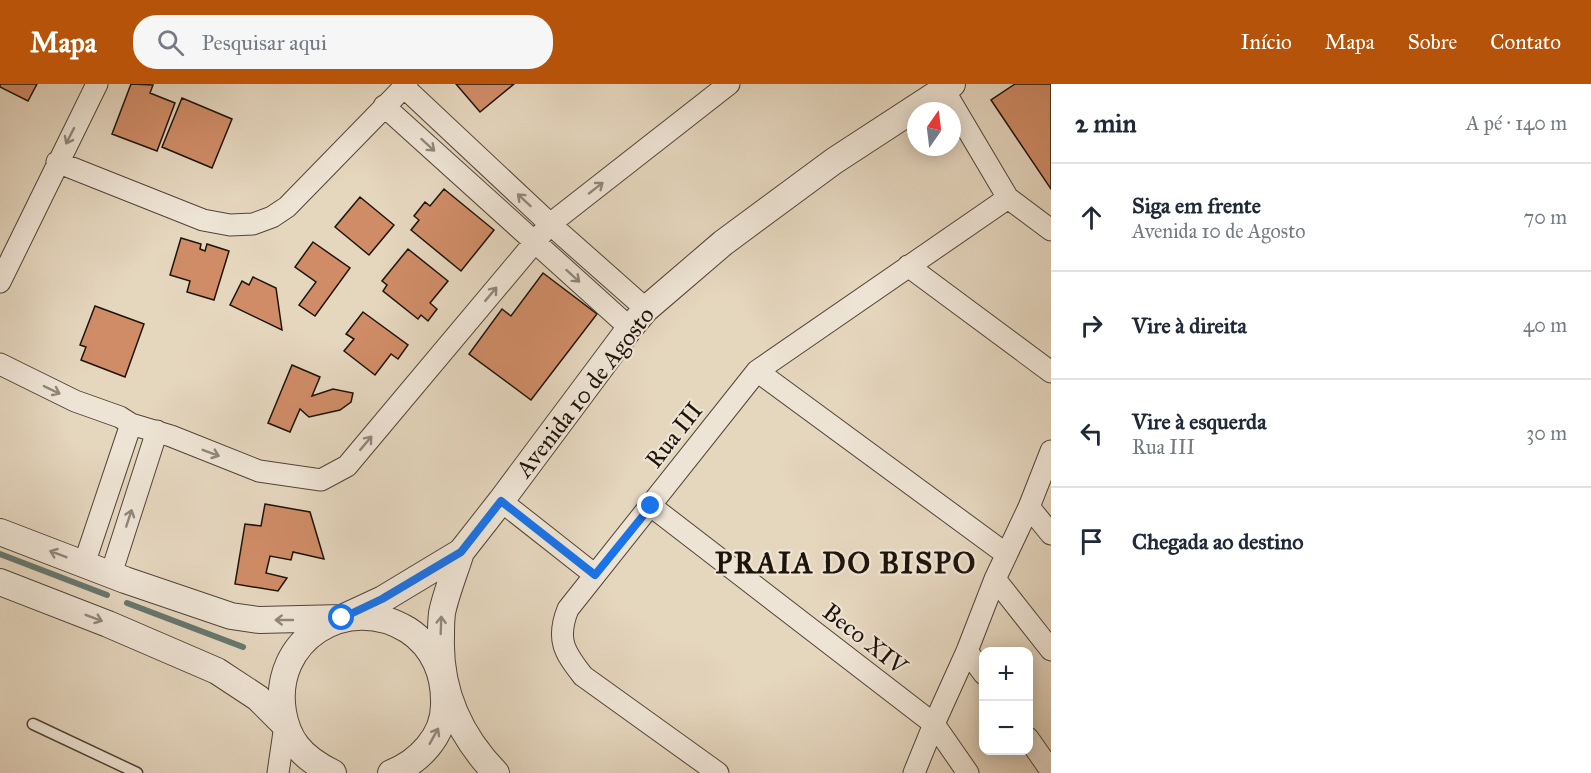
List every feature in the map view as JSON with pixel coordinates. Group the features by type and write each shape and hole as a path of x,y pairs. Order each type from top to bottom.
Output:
{"street":[{"path":"0,282 97,84"},
{"path":"0,364 75,401 259,471 321,480 347,466 550,224 729,84"},
{"path":"57,162 203,220 230,225 253,224 272,217 287,207 406,86 550,224 638,318"},
{"path":"948,87 1008,198 1051,230"},
{"name":"Avenida 10 de Agosto","path":"285,725 281,698 285,671 297,647 318,629 382,599 461,552 638,318 723,243 834,161 948,87"},
{"path":"384,106 535,241 638,318"},
{"name":"Rua III","path":"718,773 583,676 563,645 563,622 568,609 757,371 1008,198"},
{"path":"908,266 1051,372"},
{"path":"757,371 1006,554"},
{"path":"84,564 131,424"},
{"path":"111,574 157,431"},
{"path":"914,773 1051,451"},
{"path":"501,501 595,575"},
{"name":"Beco XIV","path":"651,506 934,724 968,773"},
{"path":"1029,507 1051,534"},
{"path":"0,532 231,616 259,620 369,616 395,622 418,637 435,658 460,726 483,760 496,773"},
{"path":"391,773 405,767 424,752 438,731 444,708 440,648 442,615 461,552"},
{"path":"995,579 1051,650"},
{"path":"0,582 108,624 217,671 258,698 285,725 296,746 314,763 333,773"},
{"path":"967,651 979,667"},
{"path":"278,773 285,725"},
{"path":"1033,744 1051,771"}],"lane":[{"path":"33,724 136,773"}],"building":[{"path":"0,84 37,84 28,101 0,87"},
{"path":"131,84 153,85 150,93 175,103 157,151 112,134"},
{"path":"456,84 514,84 480,112"},
{"path":"1015,84 1051,84 1051,189 991,100"},
{"path":"182,98 232,119 212,168 162,147"},
{"path":"444,189 494,230 461,271 411,230 419,220 414,216 425,202 430,206"},
{"path":"360,197 394,225 369,255 335,227"},
{"path":"181,238 201,244 200,249 205,251 207,244 229,251 214,300 187,292 190,281 170,275"},
{"path":"313,242 350,268 315,316 299,305 316,282 295,267"},
{"path":"408,249 448,281 430,303 437,309 428,321 421,315 418,319 383,291 387,285 382,281"},
{"path":"543,273 597,314 531,400 469,354 502,309 511,316"},
{"path":"253,277 276,288 282,330 230,305 242,281 249,285"},
{"path":"95,306 144,324 125,377 81,360 86,347 80,345"},
{"path":"363,312 408,345 398,359 391,354 375,375 344,351 354,339 346,334"},
{"path":"292,365 320,377 312,396 333,389 353,393 351,402 340,410 309,417 300,409 290,432 268,423"},
{"path":"265,504 310,512 324,559 293,552 291,560 270,556 266,573 287,578 278,591 235,584 245,524 261,526"}],"waterway":[{"path":"0,554 107,595"},
{"path":"127,603 243,647"}],"district":[{"name":"PRAIA DO BISPO","path":"846,563"}],"route":[{"path":"342,618 382,599 461,552 501,501 595,575 651,506"}]}
